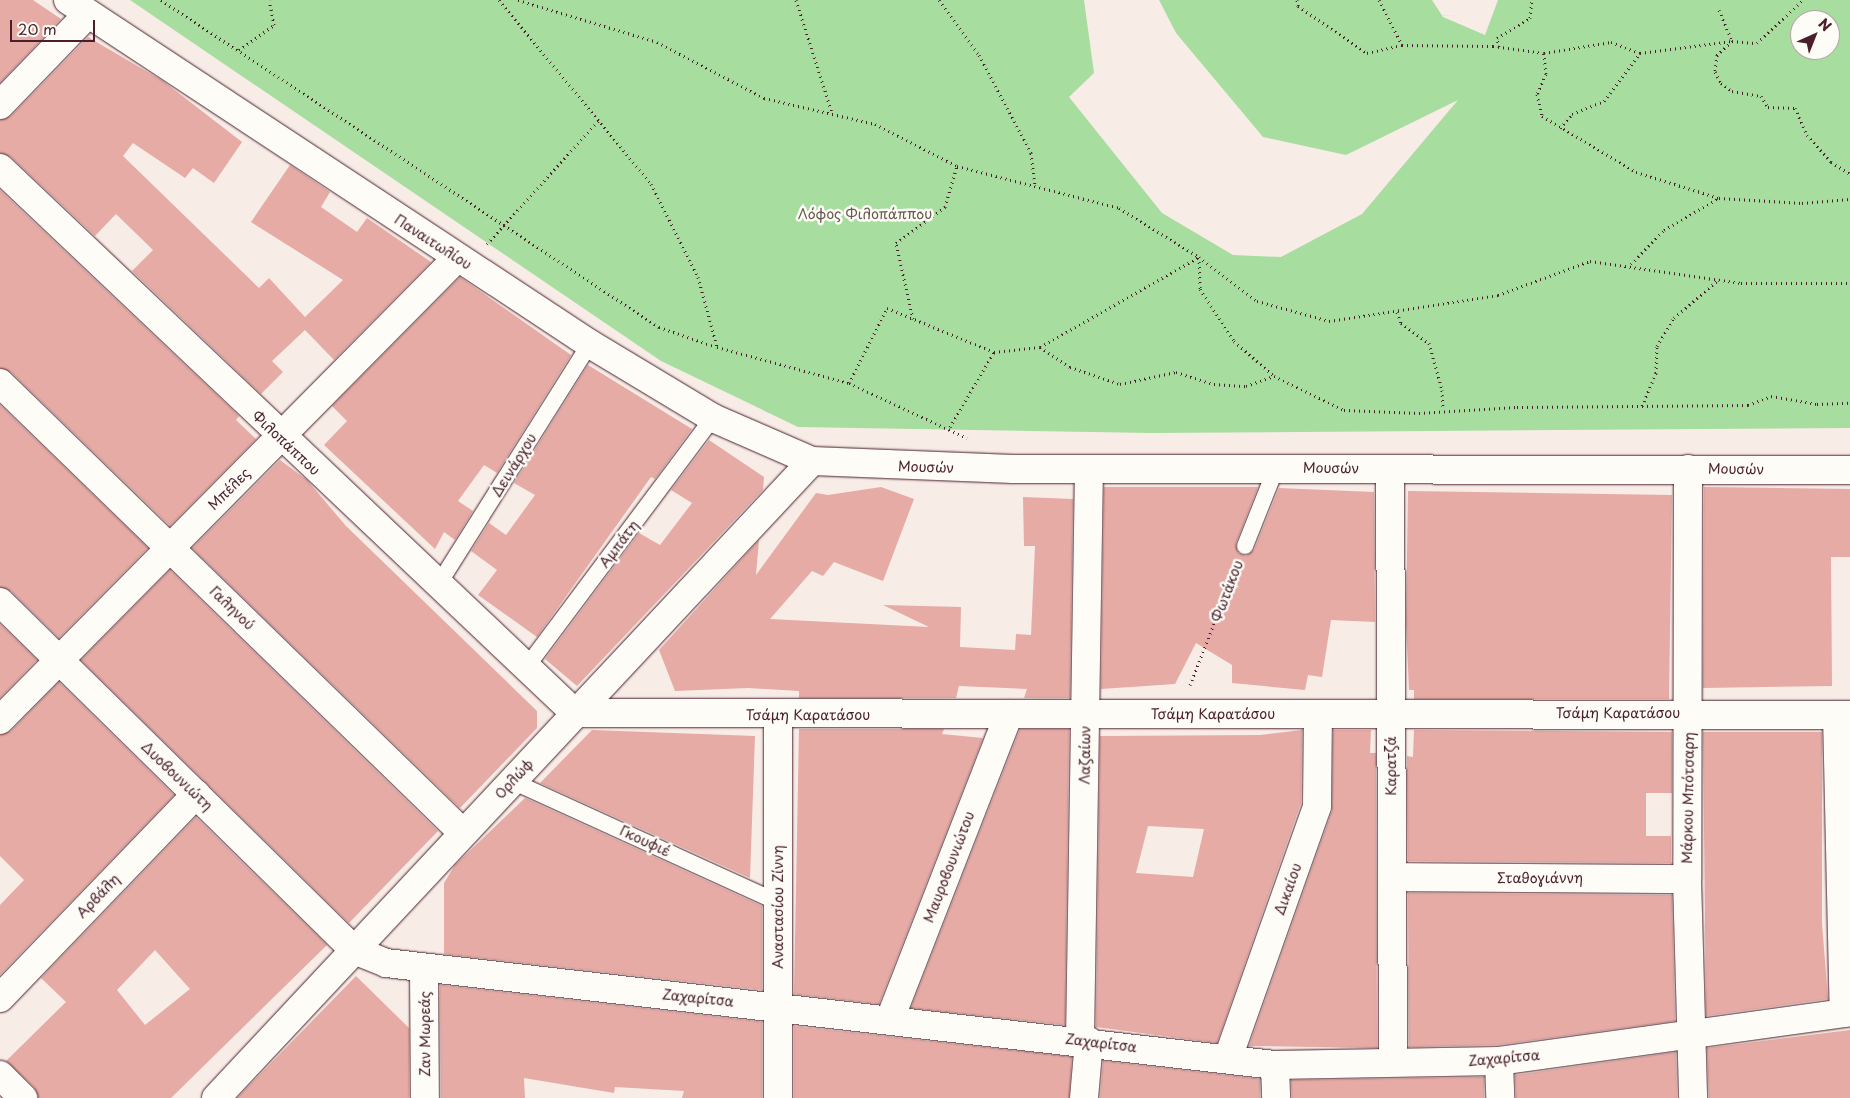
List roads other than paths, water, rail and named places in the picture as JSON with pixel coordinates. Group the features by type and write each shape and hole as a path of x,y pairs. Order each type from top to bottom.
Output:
{"street":[{"path":"0,105 78,7"},
{"name":"Παναιτωλίου","path":"78,7 590,344 713,418 812,461"},
{"name":"Φιλοπάππου","path":"0,168 280,438 438,585 525,670 575,714"},
{"name":"Μπέλες","path":"0,720 280,438 464,262"},
{"name":"Γαληνού","path":"0,383 463,833"},
{"name":"Μουσών","path":"812,461 1089,469 1850,470"},
{"name":"Ορλώφ","path":"216,1098 812,461"},
{"name":"Λαζαίων","path":"1084,1098 1089,469"},
{"name":"Καρατζά","path":"1390,469 1393,1062"},
{"name":"Μάρκου Μπότσαρη","path":"1688,469 1689,713 1687,879 1693,1035 1693,1098"},
{"name":"Δυοβουνιώτη","path":"0,602 354,950"},
{"name":"Τσάμη Καρατάσου","path":"575,714 1086,715 1391,712 1843,715"},
{"name":"Μαυροβουνιώτου","path":"890,1019 1009,714"},
{"name":"Δικαίου","path":"1228,1058 1317,806 1318,714"},
{"name":"Αναστασίου Ζίννη","path":"778,715 778,1098"},
{"path":"1843,715 1847,1013"},
{"name":"Αρβάλη","path":"0,998 196,794"},
{"name":"Σταθογιάννη","path":"1392,877 1687,879"},
{"name":"Ζαχαρίτσα","path":"354,950 386,964 424,969 778,1006 1275,1065 1499,1061 1847,1013"},
{"name":"Ζαν Μωρεάς","path":"424,969 425,1098"},
{"path":"1499,1061 1500,1098"},
{"path":"1275,1065 1276,1098"},
{"path":"0,1075 23,1098"}],"lane":[{"name":"Δεινάρχου","path":"438,585 590,344"},
{"name":"Αμπάτη","path":"525,670 713,418"},
{"name":"Φωτάκου","path":"1245,546 1276,468"},
{"name":"Γκουφιέ","path":"512,780 778,902"}],"park label":[{"name":"Λόφος Φιλοπάππου","path":"865,214"}]}
